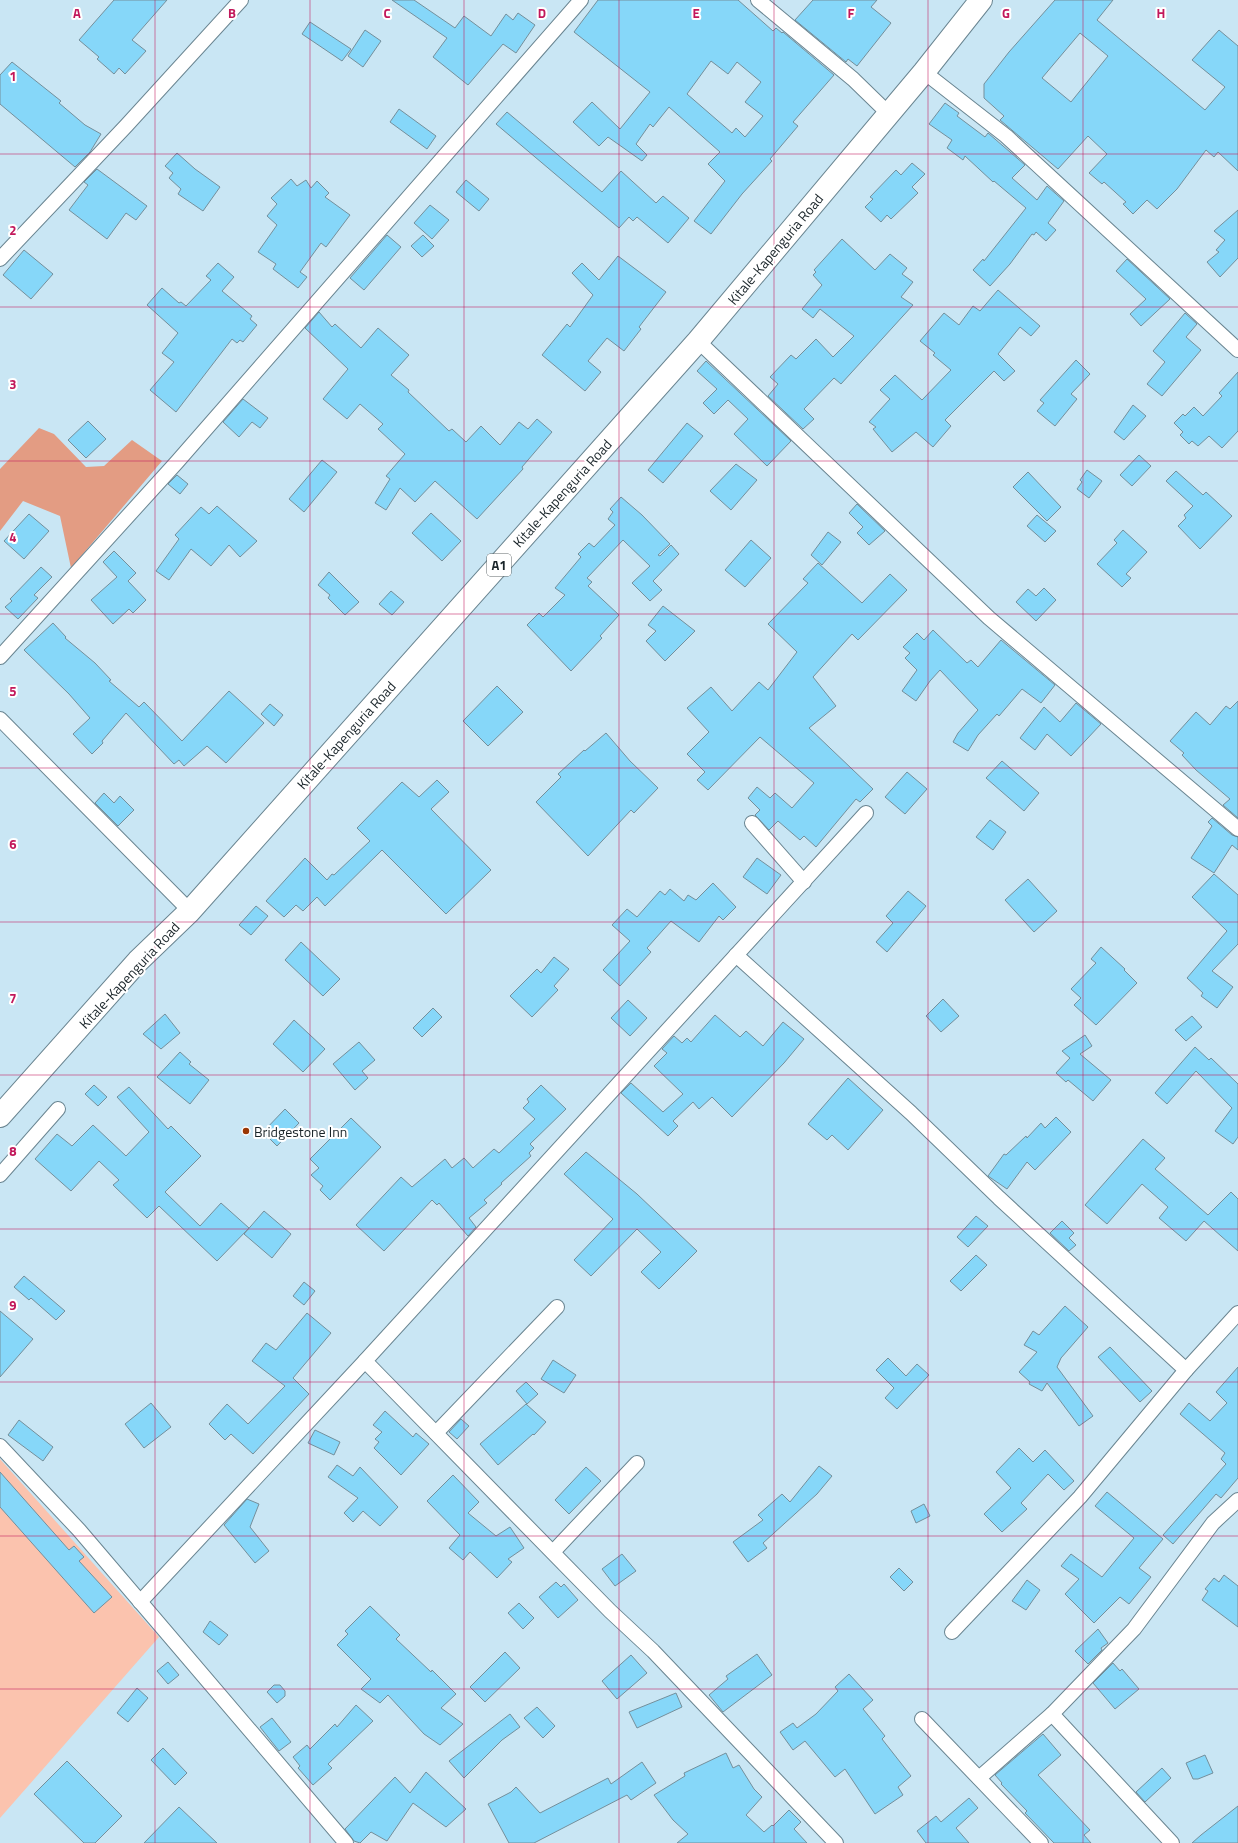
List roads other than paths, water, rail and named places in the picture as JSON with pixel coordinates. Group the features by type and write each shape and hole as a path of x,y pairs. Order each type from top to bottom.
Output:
{"highway":[{"name":"Kitale-Kapenguria Road","path":"0,1116 138,961 190,911 698,341 924,72 981,0"}],"street":[{"path":"0,259 126,126 241,0"},
{"path":"0,657 177,462 581,0"},
{"path":"758,0 853,79 889,114"},
{"path":"924,72 1006,136 1238,350"},
{"path":"698,341 989,618 1238,829"},
{"path":"0,719 190,911"},
{"path":"140,1602 365,1361 866,813"},
{"path":"752,823 804,882"},
{"path":"736,955 911,1113 999,1198 1186,1370"},
{"path":"0,1175 58,1109"},
{"path":"436,1433 557,1307"},
{"path":"952,1632 1080,1497 1186,1370 1238,1313"},
{"path":"365,1361 553,1552 658,1656 836,1843"},
{"path":"0,1446 79,1530 346,1843"},
{"path":"553,1552 637,1463"},
{"path":"979,1778 1052,1714 1134,1629 1213,1523 1238,1500"},
{"path":"1052,1714 1172,1843"},
{"path":"922,1719 1041,1843"}],"place":[{"name":"Bridgestone Inn","path":"246,1131"}]}
